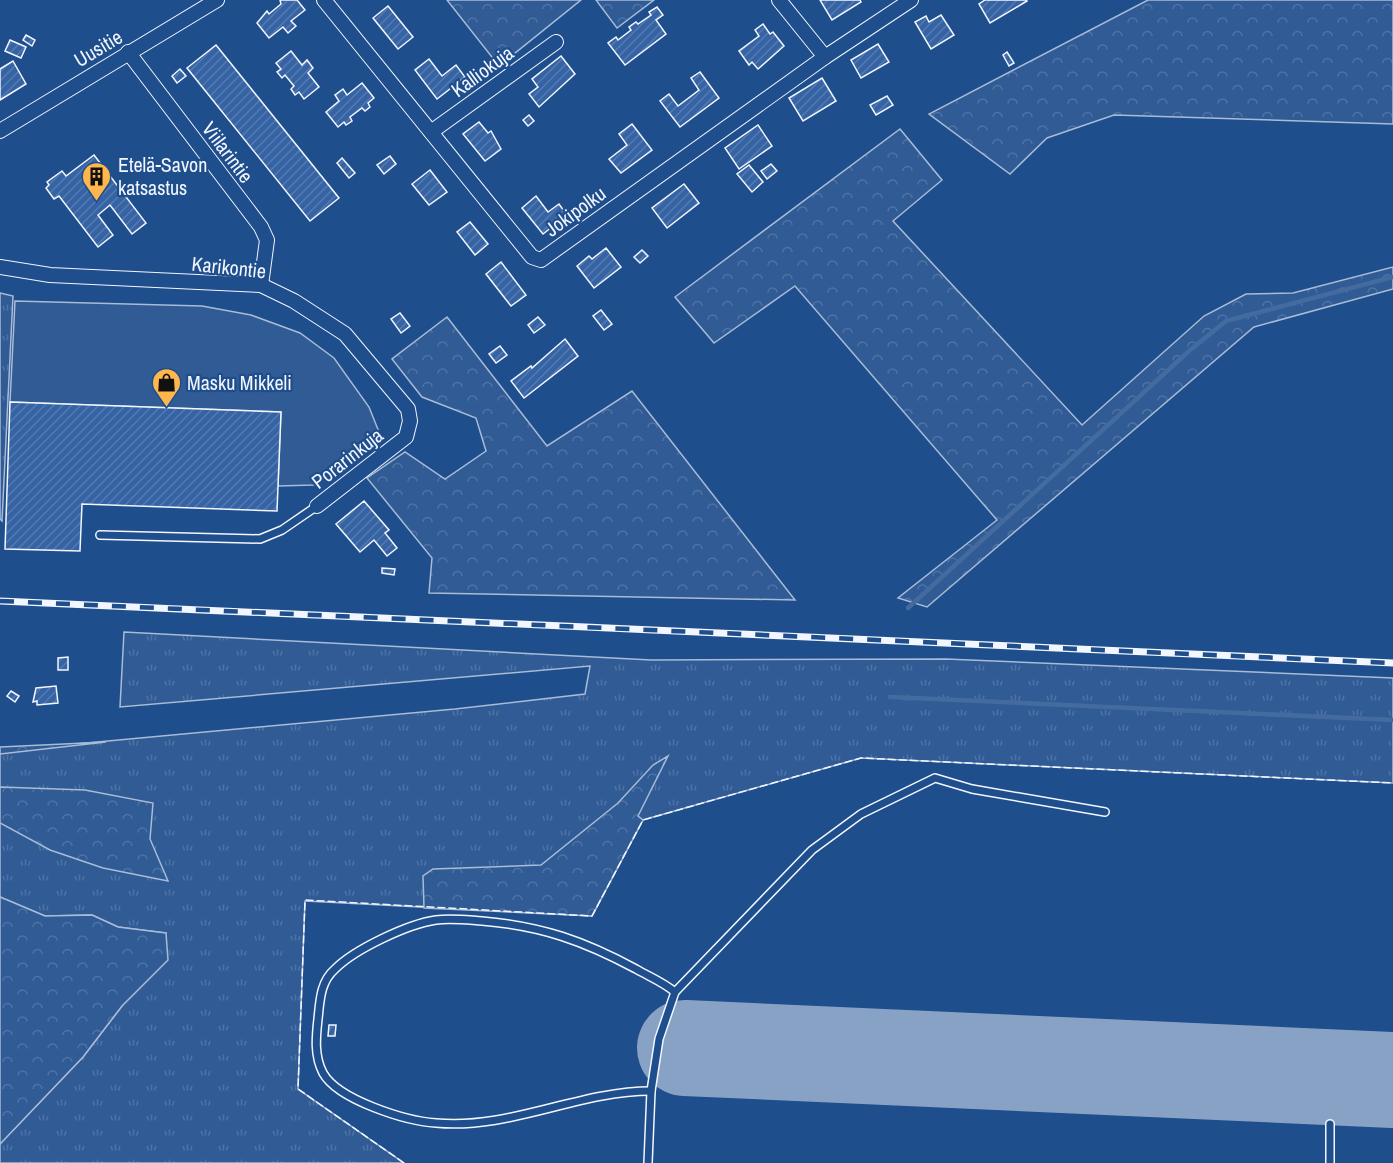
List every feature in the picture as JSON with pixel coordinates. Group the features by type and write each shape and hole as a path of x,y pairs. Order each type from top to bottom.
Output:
{"street":[{"name":"Uusitie","path":"0,131 217,0"},
{"name":"Jokipolku","path":"324,0 532,257 541,260 825,57 911,0"},
{"path":"779,0 825,57"},
{"name":"Kalliokuja","path":"430,132 556,42"},
{"name":"Viilarintie","path":"128,52 261,227 267,240 261,285"},
{"name":"Karikontie","path":"0,267 50,275 261,285 294,301 345,334 408,409"},
{"name":"Porarinkuja","path":"317,506 406,437 410,421 408,409"}],"lane":[{"path":"100,535 260,539 290,525 317,506"},
{"path":"648,1163 651,1091 659,1039 675,992 812,850 861,814 935,778 972,789 1105,812"},
{"path":"651,1091 602,1095 492,1123 435,1124 402,1117 340,1090 322,1072 316,1043 320,995 324,982 333,970 346,960 425,922 460,919 549,930 576,939 662,981 675,992"},
{"path":"1330,1124 1330,1163"}],"green space":[{"path":"447,0 581,0 499,66"},
{"path":"596,0 654,0 617,28"},
{"path":"1148,0 1393,0 1393,124 1114,115 1047,138 1010,174 929,114"},
{"path":"900,129 942,180 893,221 1082,425 1204,316 1246,294 1293,293 1393,267 1393,289 1254,327 927,607 898,598 997,520 795,286 714,343 675,297"},
{"path":"0,293 13,296 2,521 0,519"},
{"path":"447,317 547,446 632,391 795,600 429,593 432,558 367,478 405,452 445,479 486,451 476,418 422,397 392,359"},
{"path":"124,632 651,660 946,659 1393,678 1393,783 861,758 643,820 592,916 305,901 298,1089 404,1163 0,1163 0,1144 83,1057 122,1006 166,933 118,927 92,915 45,916 0,897 0,751 455,709 585,694 590,666 120,707"},
{"path":"106,742 0,754 0,747"},
{"path":"668,756 638,816 643,820 592,916 424,908 423,876 433,869 541,865 618,803 653,765"},
{"path":"0,787 85,790 153,803 150,839 168,881 103,868 50,850 0,823"},
{"path":"0,897 45,916 92,915 118,927 166,933 168,960 122,1006 83,1057 0,1144"}],"shaded area":[{"path":"15,301 202,306 251,315 300,333 334,358 369,407 379,432 314,485 278,486 281,412 10,402"}],"building":[{"path":"280,0 297,0 305,10 291,21 296,26 288,33 283,27 269,38 257,23 267,11 269,14 281,4"},
{"path":"820,0 860,0 861,2 832,20"},
{"path":"985,0 1027,1 990,23 979,4"},
{"path":"388,6 413,37 398,49 373,18"},
{"path":"657,7 663,15 656,20 666,34 625,65 608,43 616,37 618,40 631,30 629,27 651,15 649,12"},
{"path":"941,15 954,35 931,49 915,22 926,16 929,22"},
{"path":"763,24 770,34 773,32 784,46 758,69 752,62 749,65 739,51 759,36 755,30"},
{"path":"26,35 35,40 32,46 23,40"},
{"path":"10,40 26,47 21,58 5,51"},
{"path":"878,44 889,62 861,78 851,60"},
{"path":"216,45 339,198 310,221 187,68"},
{"path":"291,51 302,65 307,60 313,68 308,73 319,87 304,99 299,92 295,95 291,89 294,86 285,75 282,78 277,72 281,69 276,63"},
{"path":"1007,52 1014,63 1009,66 1003,55"},
{"path":"561,56 575,74 539,107 529,94 538,87 532,79"},
{"path":"429,59 442,76 456,65 465,77 437,99 415,70"},
{"path":"13,61 26,84 0,100 0,69"},
{"path":"180,69 186,76 177,83 172,76"},
{"path":"700,72 719,98 680,127 660,101 669,94 678,106 699,90 691,78"},
{"path":"822,78 836,101 803,121 789,98"},
{"path":"362,83 374,98 368,103 370,107 365,111 362,108 350,117 352,121 346,125 344,122 338,127 326,112 339,101 335,95 343,89 347,95"},
{"path":"887,96 893,105 876,115 870,105"},
{"path":"529,115 534,121 528,126 523,120"},
{"path":"479,122 488,133 491,131 501,149 485,161 463,134"},
{"path":"632,124 652,150 621,173 609,159 627,145 619,134"},
{"path":"758,125 772,146 739,169 725,148"},
{"name":"Etelä-Savon katsastus","path":"94,155 146,223 132,234 110,205 98,215 113,235 98,247 59,196 54,199 46,188 49,185 47,182 62,171 66,176"},
{"path":"390,156 396,164 384,174 377,165"},
{"path":"342,158 355,173 349,178 337,163"},
{"path":"771,164 777,171 767,179 761,171"},
{"path":"749,165 763,182 752,192 737,174"},
{"path":"430,170 447,192 429,205 412,184"},
{"path":"684,184 699,203 667,228 652,208"},
{"path":"536,196 548,212 559,204 567,215 543,234 522,208"},
{"path":"470,222 488,244 475,255 457,232"},
{"path":"606,248 621,267 594,288 577,266 589,256 592,259"},
{"path":"642,250 648,256 640,263 634,257"},
{"path":"501,262 526,295 511,306 486,274"},
{"path":"601,310 612,324 604,330 593,316"},
{"path":"400,313 410,326 401,333 391,319"},
{"path":"538,317 545,325 534,333 528,325"},
{"path":"565,339 578,356 524,398 511,381 531,366 532,368"},
{"path":"500,346 507,355 496,363 489,354"},
{"path":"10,402 281,412 277,511 82,504 80,551 5,549"},
{"path":"364,501 389,530 385,533 397,548 387,556 374,540 360,552 336,524"},
{"path":"382,568 395,569 394,575 382,573"},
{"path":"68,657 68,670 58,670 58,658"},
{"path":"56,686 58,703 37,705 37,701 33,702 36,688"},
{"path":"11,691 19,696 15,702 7,696"},
{"path":"329,1025 336,1025 335,1036 328,1036"}],"waterway":[{"path":"908,608 1189,351 1226,321 1393,277"},
{"path":"890,697 1393,720"}],"runway":[{"path":"685,1048 1393,1080"}],"railway":[{"path":"0,601 1393,663"}],"fence":[{"path":"404,1163 298,1089 305,900 592,916 643,820 861,758 1393,783"}],"place":[{"name":"Etelä-Savon katsastus","path":"97,202"},
{"name":"Masku Mikkeli","path":"166,408"}]}
